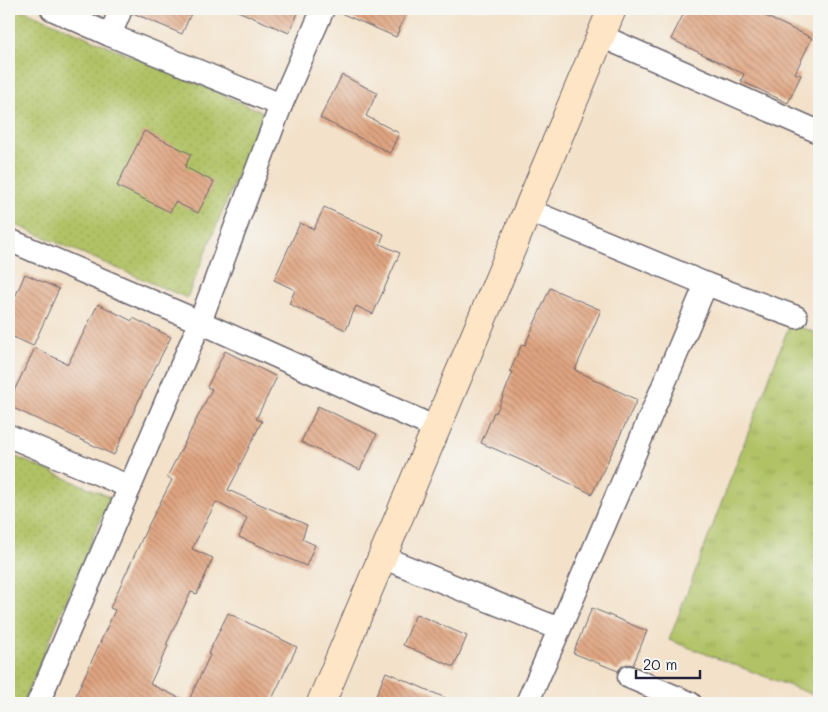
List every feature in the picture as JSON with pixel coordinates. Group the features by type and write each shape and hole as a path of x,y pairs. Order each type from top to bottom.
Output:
{"street":[{"path":"52,9 110,35 281,105"},
{"path":"110,35 121,9"},
{"path":"38,703 200,322 281,105 323,9"},
{"path":"321,703 612,9"},
{"path":"601,36 819,132"},
{"path":"528,210 706,284 796,317"},
{"path":"9,240 200,322 436,428"},
{"path":"527,703 584,575 706,284"},
{"path":"9,436 130,487"},
{"path":"382,557 559,629"},
{"path":"629,677 689,703"}],"green space":[{"path":"9,9 21,9 263,112 187,298 9,222"},
{"path":"790,323 819,334 819,697 669,640"},
{"path":"9,454 110,497 23,703 9,703"}],"building":[{"path":"134,9 193,9 182,34 133,13"},
{"path":"233,9 300,9 289,33"},
{"path":"336,9 408,9 396,37 336,11"},
{"path":"686,9 768,9 765,16 812,38 795,73 801,75 788,103 741,81 744,74 671,39"},
{"path":"342,75 377,93 366,116 399,133 390,153 320,118"},
{"path":"144,131 191,154 185,167 214,182 198,213 175,202 170,212 117,186"},
{"path":"324,207 384,234 380,244 400,253 373,314 356,306 346,330 289,304 295,290 274,280 300,223 314,229"},
{"path":"25,274 59,289 33,346 9,335 9,311"},
{"path":"550,288 601,310 575,370 637,400 592,494 481,443 513,372 510,371 522,344 525,345"},
{"path":"98,304 132,321 133,318 171,337 143,391 114,455 9,406 9,401 35,348 68,364"},
{"path":"225,351 277,377 256,419 262,421 228,490 307,525 302,539 315,545 306,566 239,537 247,518 216,502 192,549 213,558 197,594 191,592 150,684 188,702 228,613 297,647 270,703 93,703 76,695 115,610 110,608 147,528 172,480 167,477 212,389 207,387"},
{"path":"318,406 377,434 360,470 301,442"},
{"path":"592,608 647,631 633,665 627,664 622,666 618,671 573,653"},
{"path":"416,614 467,636 454,667 403,645"},
{"path":"386,672 457,703 373,703"}]}
